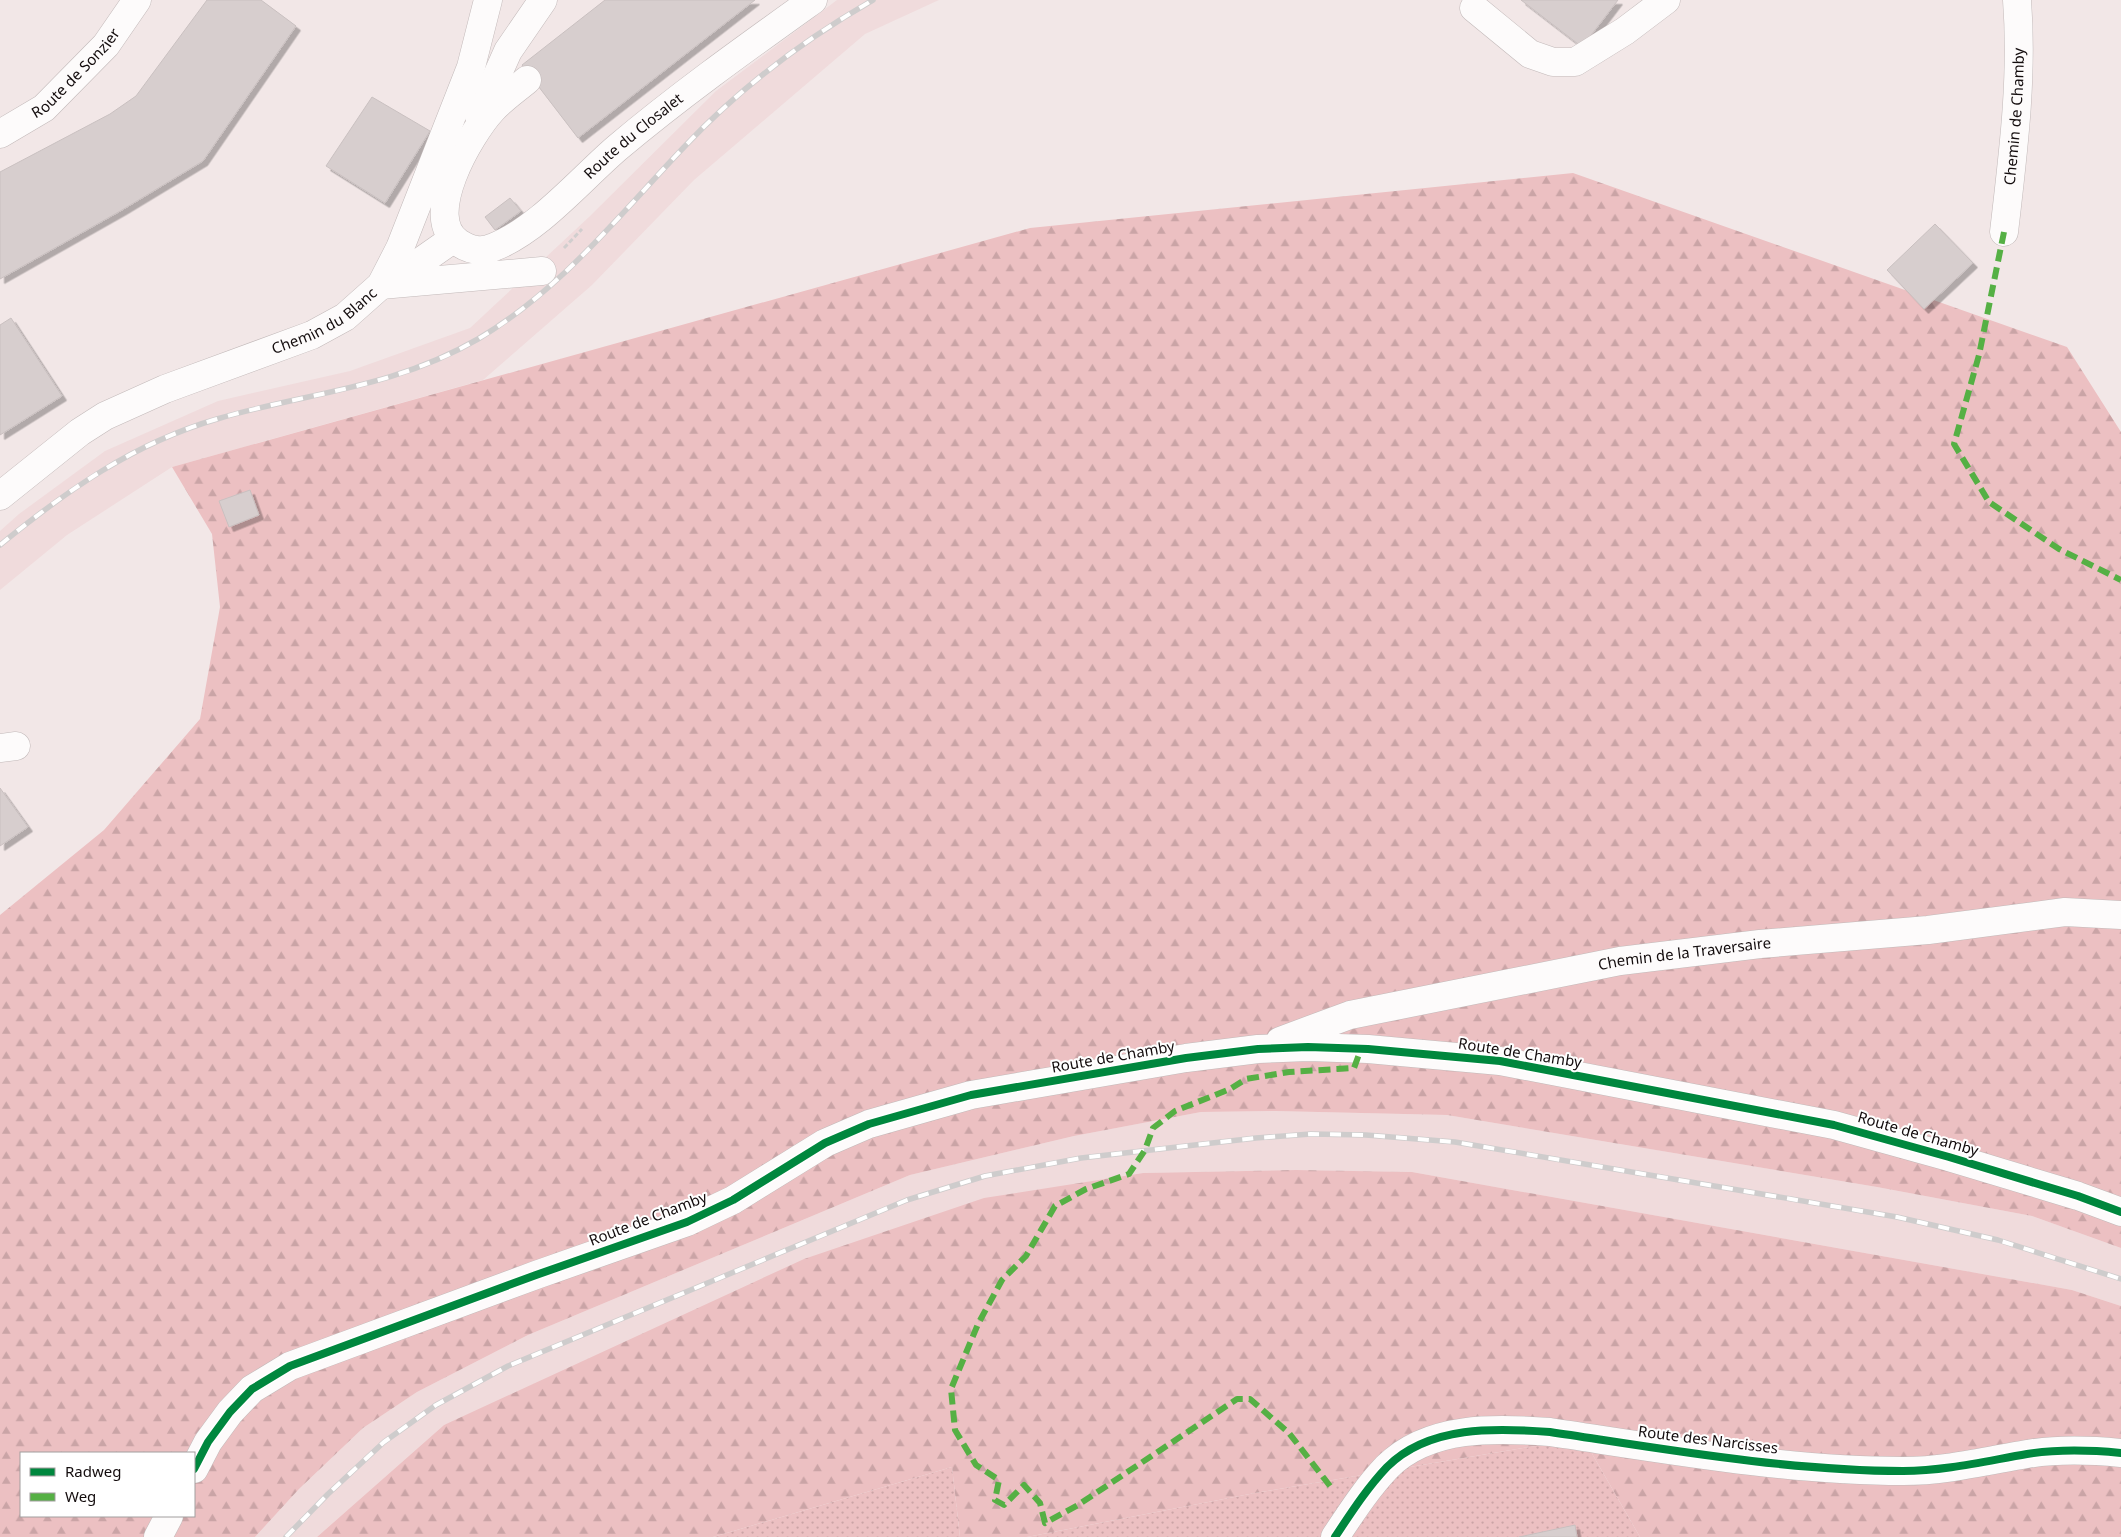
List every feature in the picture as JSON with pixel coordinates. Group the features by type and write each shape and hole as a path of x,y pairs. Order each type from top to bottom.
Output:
{"street":[{"name":"Route de Sonzier","path":"0,134 44,108 106,45 137,0"},
{"name":"Chemin du Blanc","path":"0,496 80,432 105,416 165,389 312,335 345,317 381,285 400,248 471,67 488,0"},
{"path":"381,285 423,260 453,239 446,227 444,205 462,152 508,52 543,0"},
{"name":"Route du Closalet","path":"453,239 466,247 479,251 493,248 510,240 542,215 665,108 714,70 813,0"},
{"path":"1474,8 1530,54 1553,62 1575,62 1625,31 1666,0"},
{"name":"Chemin de Chamby","path":"2004,232 2018,108 2020,44 2017,0"},
{"path":"462,152 492,110 526,80"},
{"path":"381,285 542,271"},
{"name":"Chemin de la Traversaire","path":"1258,1050 1350,1015 1620,961 1760,944 1928,930 2065,912 2121,915"},
{"name":"Route de Chamby","path":"195,1468 208,1442 230,1412 252,1389 290,1366 536,1274 687,1222 733,1200 825,1143 869,1124 971,1095 1186,1058 1258,1050 1308,1047 1368,1049 1500,1061 1834,1125 1958,1160 2121,1212"},
{"name":"Route des Narcisses","path":"1335,1537 1360,1499 1388,1466 1414,1448 1446,1436 1480,1430 1511,1429 1550,1432 1813,1467 1904,1471 1961,1466 2028,1454 2074,1450 2121,1453"},
{"path":"158,1537 168,1517"}],"shaded area":[{"path":"837,0 939,0 865,34 694,180 592,285 483,380 172,467 67,535 0,590 0,531 19,514 105,451 218,401 350,371 470,328 589,217 716,91"},
{"path":"1275,1111 1447,1115 1877,1187 2032,1216 2121,1248 2121,1306 2072,1290 1412,1172 1296,1170 1143,1173 1087,1182 444,1425 317,1537 255,1537 299,1489 363,1428 417,1392 528,1335 910,1175 1074,1136 1201,1112"}],"green space":[{"path":"1573,173 2067,347 2121,432 2121,1248 2032,1216 1877,1187 1447,1115 1275,1111 1201,1112 1074,1136 910,1175 528,1335 417,1392 363,1428 299,1489 255,1537 0,1537 0,915 104,830 200,719 220,607 212,534 172,467 1030,228"},
{"path":"1296,1170 1412,1172 2072,1290 2121,1306 2121,1537 1640,1537 1583,1438 1255,1493 1027,1537 960,1537 952,1467 713,1537 317,1537 444,1425 804,1259 984,1198 1143,1173"},
{"path":"1583,1438 1640,1537 1027,1537 1255,1493"},
{"path":"952,1467 960,1537 713,1537"}],"building":[{"path":"207,0 261,0 296,26 203,161 122,210 0,279 0,172 110,114 136,96"},
{"path":"605,0 755,0 578,138 522,65"},
{"path":"1521,0 1618,0 1582,47"},
{"path":"372,97 430,131 385,203 326,166"},
{"path":"510,198 521,211 495,230 485,217"},
{"path":"1935,224 1973,263 1924,309 1887,270"},
{"path":"11,318 62,396 0,435 0,325"},
{"path":"250,490 259,515 229,527 219,501"},
{"path":"0,788 28,827 0,846"},
{"path":"1575,1525 1577,1537 1519,1537"}],"railway":[{"path":"0,545 76,488 129,455 157,441 217,419 350,388 414,369 446,356 478,339 536,298 563,274 613,224 686,145 751,84 798,48 873,0"},
{"path":"286,1537 328,1494 384,1442 436,1405 508,1366 907,1200 985,1176 1081,1158 1256,1138 1311,1134 1366,1135 1455,1142 1897,1217 1998,1240 2121,1279"}],"marked path":[{"path":"2004,232 1979,355 1954,444 1989,502 2059,549 2121,580"},
{"path":"1330,1486 1289,1433 1250,1399 1237,1399 1078,1505 1045,1523 1040,1503 1024,1485 1004,1505 995,1500 999,1480 976,1465 955,1430 951,1389 978,1324 1002,1280 1026,1256 1055,1206 1086,1189 1129,1174 1145,1150 1153,1128 1175,1111 1230,1089 1246,1079 1289,1072 1354,1068 1361,1049"}],"cycle path":[{"path":"195,1467 208,1442 230,1412 252,1389 290,1366 536,1275 687,1222 733,1200 825,1143 869,1124 971,1095 1186,1058 1258,1049 1308,1047 1368,1049 1500,1061 1834,1125 2078,1196 2121,1212"},
{"path":"1335,1537 1373,1483 1387,1467 1404,1453 1423,1443 1443,1436 1464,1432 1486,1430 1550,1432 1726,1458 1859,1470 1919,1471 2050,1451 2121,1453"}]}
